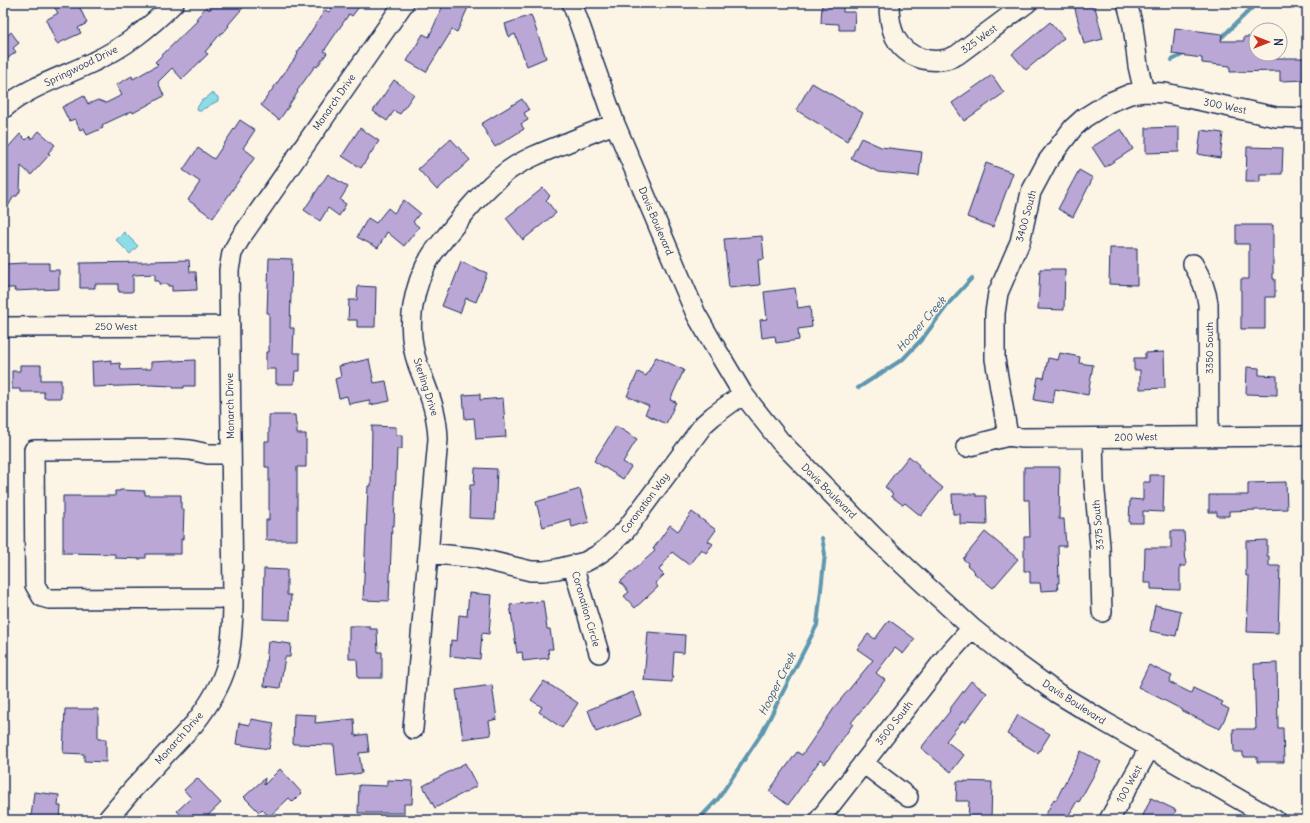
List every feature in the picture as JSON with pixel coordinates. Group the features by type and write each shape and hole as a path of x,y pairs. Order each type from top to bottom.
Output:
{"street":[{"name":"Springwood Drive","path":"3,109 33,89 93,62 130,42 147,29 174,3"},
{"name":"Monarch Drive","path":"107,820 133,789 194,724 217,691 230,652 233,625 229,270 231,257 236,244 404,3"},
{"name":"Davis Boulevard","path":"572,3 615,124 696,314 744,394 780,441 875,538 938,598 1013,661 1057,693 1149,749 1275,820"},
{"name":"325 West","path":"889,3 890,22 895,37 905,50 911,54 931,60 945,60 957,55 1027,3"},
{"path":"1127,3 1144,92"},
{"name":"300 West","path":"1144,92 1165,93 1276,117 1307,118"},
{"name":"3400 South","path":"1008,436 996,368 995,313 998,293 1020,242 1031,192 1047,162 1073,128 1084,118 1102,106 1120,98 1130,94 1144,92"},
{"name":"Sterling Drive","path":"413,729 438,451 438,427 433,404 417,364 412,338 411,327 414,299 427,262 433,252 481,194 494,182 524,161 540,153 615,124"},
{"name":"3350 South","path":"1193,264 1206,289 1208,304 1209,436"},
{"name":"250 West","path":"3,327 230,326"},
{"name":"Coronation Way","path":"428,553 477,558 530,571 544,571 573,566 596,556 624,532 704,424 744,394"},
{"name":"200 West","path":"966,447 1008,436 1022,438 1307,436"},
{"name":"3375 South","path":"1093,438 1094,481 1100,546 1102,612"},
{"path":"231,454 208,454 176,449 34,450 35,585 42,597 49,599 233,598"},
{"name":"Coronation Circle","path":"573,566 599,653"},
{"name":"3500 South","path":"819,820 946,657 972,628"},
{"name":"100 West","path":"1109,820 1149,749"},
{"path":"863,764 908,797"}],"water":[{"path":"212,93 218,97 218,101 201,111 198,111 197,108 202,100"},
{"path":"124,232 138,246 130,254 116,240"}],"building":[{"path":"66,3 70,3 72,7 78,4 87,23 78,28 81,33 57,44 46,20 58,13 55,8"},
{"path":"215,3 247,3 223,33 222,32 205,52 208,54 182,79 172,68 158,82 164,96 133,113 132,111 102,125 103,128 87,135 84,128 80,130 75,119 69,121 62,107 84,96 88,104 98,100 106,103 122,95 116,85 132,76 133,79 158,65 155,62 198,20 196,19 206,7 209,10"},
{"path":"333,3 362,3 352,16 349,14 324,51 327,53 317,67 315,66 297,91 298,92 279,120 261,105 298,54 297,53 325,10 329,12 335,4"},
{"path":"444,3 470,3 457,32 452,30 426,72 407,61 423,34 429,37"},
{"path":"822,3 843,3 843,12 855,12 854,30 839,30 839,24 821,23"},
{"path":"1094,3 1103,39 1084,44 1074,5"},
{"path":"531,15 546,58 527,66 515,34 509,37 505,24"},
{"path":"1050,22 1064,38 1026,70 1012,54"},
{"path":"1175,28 1222,34 1221,41 1244,41 1244,37 1248,37 1248,62 1288,62 1288,58 1307,58 1307,80 1280,81 1280,71 1230,72 1230,66 1202,63 1202,58 1172,54"},
{"path":"11,32 19,43 13,48 16,52 3,62 3,36 5,38"},
{"path":"992,75 1004,93 964,121 952,103"},
{"path":"394,80 414,94 400,114 394,111 387,121 373,111"},
{"path":"812,83 863,113 847,141 796,110"},
{"path":"522,99 529,110 524,113 528,120 521,124 524,129 495,147 481,124"},
{"path":"240,120 255,130 243,148 255,157 213,218 188,200 200,182 183,170 198,148 214,159"},
{"path":"1179,127 1179,152 1146,153 1146,128"},
{"path":"360,128 379,141 361,168 342,156"},
{"path":"1121,129 1133,149 1105,167 1092,147"},
{"path":"1201,130 1223,133 1220,158 1198,154"},
{"path":"39,131 55,145 48,153 50,154 31,175 21,166 20,191 17,196 14,196 3,215 3,153 20,134 26,140 30,136 32,139"},
{"path":"861,138 881,147 922,152 919,176 878,172 851,158"},
{"path":"451,139 470,160 437,190 418,169"},
{"path":"1247,147 1283,148 1282,174 1260,174 1260,182 1246,182"},
{"path":"986,163 1013,173 993,227 967,217"},
{"path":"1079,170 1093,178 1073,217 1058,209"},
{"path":"328,174 348,187 340,200 346,204 339,216 328,208 320,221 304,210"},
{"path":"543,188 550,196 546,200 556,213 523,240 506,218"},
{"path":"404,200 420,213 413,222 419,227 404,246 387,232 378,248 357,237 368,218 376,223 388,208 394,213"},
{"path":"1236,225 1273,225 1273,279 1275,279 1275,297 1265,297 1265,329 1241,329 1241,279 1249,279 1249,244 1236,244"},
{"path":"762,236 764,259 758,260 760,285 729,288 724,239"},
{"path":"1110,248 1137,248 1137,285 1109,284"},
{"path":"269,258 292,259 290,328 294,328 293,353 300,353 300,371 295,371 294,384 276,384 276,369 266,369 266,352 269,352 269,313 267,313"},
{"path":"189,260 190,272 196,272 197,290 172,291 172,286 168,286 168,284 159,284 159,281 155,281 155,274 133,275 133,291 131,292 119,292 118,284 95,284 95,288 80,288 80,263"},
{"path":"461,262 487,273 476,302 466,298 460,313 442,306"},
{"path":"49,263 49,270 59,270 59,289 14,291 15,288 5,288 5,264"},
{"path":"1040,269 1065,269 1064,310 1038,309"},
{"path":"358,286 376,287 375,327 357,327 357,320 348,320 349,300 357,300"},
{"path":"795,288 798,308 810,306 812,327 798,329 799,340 776,343 775,336 762,338 760,320 767,319 764,292"},
{"path":"1164,352 1165,388 1140,389 1140,370 1134,370 1134,358 1145,358 1145,353"},
{"path":"1060,353 1080,357 1079,363 1093,365 1088,395 1055,389 1053,403 1034,400 1038,377 1044,378 1048,358 1058,360"},
{"path":"656,357 684,370 670,400 676,402 666,424 645,414 649,406 627,396 638,372 646,376"},
{"path":"369,359 374,383 386,381 390,401 370,405 369,400 349,404 347,396 339,398 335,379 341,377 339,366"},
{"path":"111,360 111,364 120,363 121,370 151,369 151,362 195,360 195,386 184,386 184,388 151,385 93,387 92,362"},
{"path":"20,365 41,365 41,380 61,380 61,398 44,398 44,392 20,392 20,389 12,389 12,371 20,371"},
{"path":"1247,367 1259,368 1259,375 1277,376 1277,395 1246,394"},
{"path":"480,394 480,400 503,398 506,437 476,439 474,418 465,419 463,395"},
{"path":"269,415 295,415 297,434 306,434 306,467 297,467 297,540 266,540 266,520 269,520 269,467 265,467 265,441 269,441"},
{"path":"372,426 396,427 396,435 402,435 402,449 397,449 389,601 363,600 368,486 371,486"},
{"path":"616,426 637,439 623,462 631,467 623,479 594,461"},
{"path":"909,456 919,465 918,467 943,488 921,516 905,503 903,505 891,496 893,494 885,487"},
{"path":"1024,467 1060,467 1059,519 1064,519 1066,546 1058,546 1058,590 1041,591 1040,583 1030,583 1030,571 1024,571 1024,537 1030,537 1029,500 1024,500"},
{"path":"475,468 497,469 495,519 469,518 470,485 474,485"},
{"path":"1150,475 1164,475 1163,512 1143,511 1143,523 1129,523 1130,499 1143,500 1143,482 1150,482"},
{"path":"1286,482 1287,509 1229,511 1229,516 1217,516 1217,512 1209,512 1209,495 1248,495 1248,483"},
{"path":"580,489 589,522 572,527 570,519 543,527 536,502"},
{"path":"115,491 145,491 145,495 181,495 181,509 184,509 181,554 146,554 146,558 141,559 115,558 115,554 63,553 63,496 115,496"},
{"path":"952,494 976,494 976,496 986,496 987,525 960,524 960,514 953,514"},
{"path":"692,512 716,530 708,541 713,544 706,553 701,549 689,565 672,552 659,570 664,575 655,583 658,587 635,608 624,596 629,592 620,582 655,551 653,549 670,525 678,531"},
{"path":"1171,531 1184,531 1186,566 1180,566 1180,590 1151,589 1151,583 1144,583 1145,548 1171,548"},
{"path":"985,532 1018,559 993,588 974,573 975,572 967,565 968,563 963,559"},
{"path":"1267,540 1267,556 1269,556 1269,566 1280,566 1278,633 1247,632 1249,576 1246,576 1246,541"},
{"path":"264,569 287,570 287,595 291,595 290,620 263,619"},
{"path":"469,593 492,595 489,634 482,633 480,659 450,656 451,640 457,641 459,615 467,616"},
{"path":"543,601 547,629 550,629 553,649 548,649 549,658 523,661 522,652 517,653 510,605"},
{"path":"1155,605 1181,611 1176,636 1150,631"},
{"path":"889,620 915,639 903,654 895,648 876,673 885,680 851,723 853,724 825,764 820,760 788,805 769,791 797,752 802,755 837,704 873,660 857,649 868,634 875,639"},
{"path":"349,626 370,626 370,629 377,629 378,652 382,652 382,678 358,678 357,659 349,659"},
{"path":"648,632 685,635 684,653 674,652 672,682 644,680"},
{"path":"268,641 291,644 290,657 285,657 280,688 264,686"},
{"path":"1277,663 1278,728 1283,728 1284,762 1257,762 1257,757 1243,757 1243,752 1234,752 1233,729 1256,729 1254,664"},
{"path":"1149,665 1172,676 1169,682 1191,693 1193,688 1223,702 1221,705 1229,709 1220,729 1182,711 1183,710 1138,687"},
{"path":"544,681 578,703 562,728 539,712 542,707 531,700"},
{"path":"971,681 987,693 965,723 963,720 946,741 964,755 951,772 921,748"},
{"path":"492,685 497,719 489,721 491,735 463,739 456,690"},
{"path":"633,692 641,715 596,732 588,710"},
{"path":"65,709 98,709 98,739 106,739 106,762 84,761 84,754 63,753"},
{"path":"294,714 316,715 315,723 354,719 355,736 367,734 369,752 359,753 362,773 337,776 334,745 293,744"},
{"path":"1018,715 1050,734 1038,753 1007,734"},
{"path":"251,719 274,723 269,749 236,744 239,723 250,725"},
{"path":"1081,751 1101,762 1079,802 1077,801 1066,820 1043,820 1054,799 1056,800"},
{"path":"465,763 477,786 435,808 423,786"},
{"path":"280,769 302,793 293,802 289,798 269,817 262,809 259,812 244,797 265,778 264,785"},
{"path":"197,778 221,803 203,820 186,820 177,811 191,798 184,790"},
{"path":"387,780 413,781 412,804 404,804 404,813 358,813 359,785 387,786"},
{"path":"957,781 992,782 991,820 968,820 969,801 956,801"},
{"path":"34,792 59,795 58,806 61,806 60,820 37,820 38,818 31,817"},
{"path":"1151,798 1176,810 1171,820 1141,820"}],"waterway":[{"name":"Hooper Creek","path":"1218,39 1221,38 1257,3"},
{"name":"Hooper Creek","path":"1172,60 1186,53"},
{"name":"Hooper Creek","path":"858,388 903,359 923,338 949,303 972,278"},
{"name":"Hooper Creek","path":"698,820 718,799 762,733 817,625 825,554 822,538"}]}
